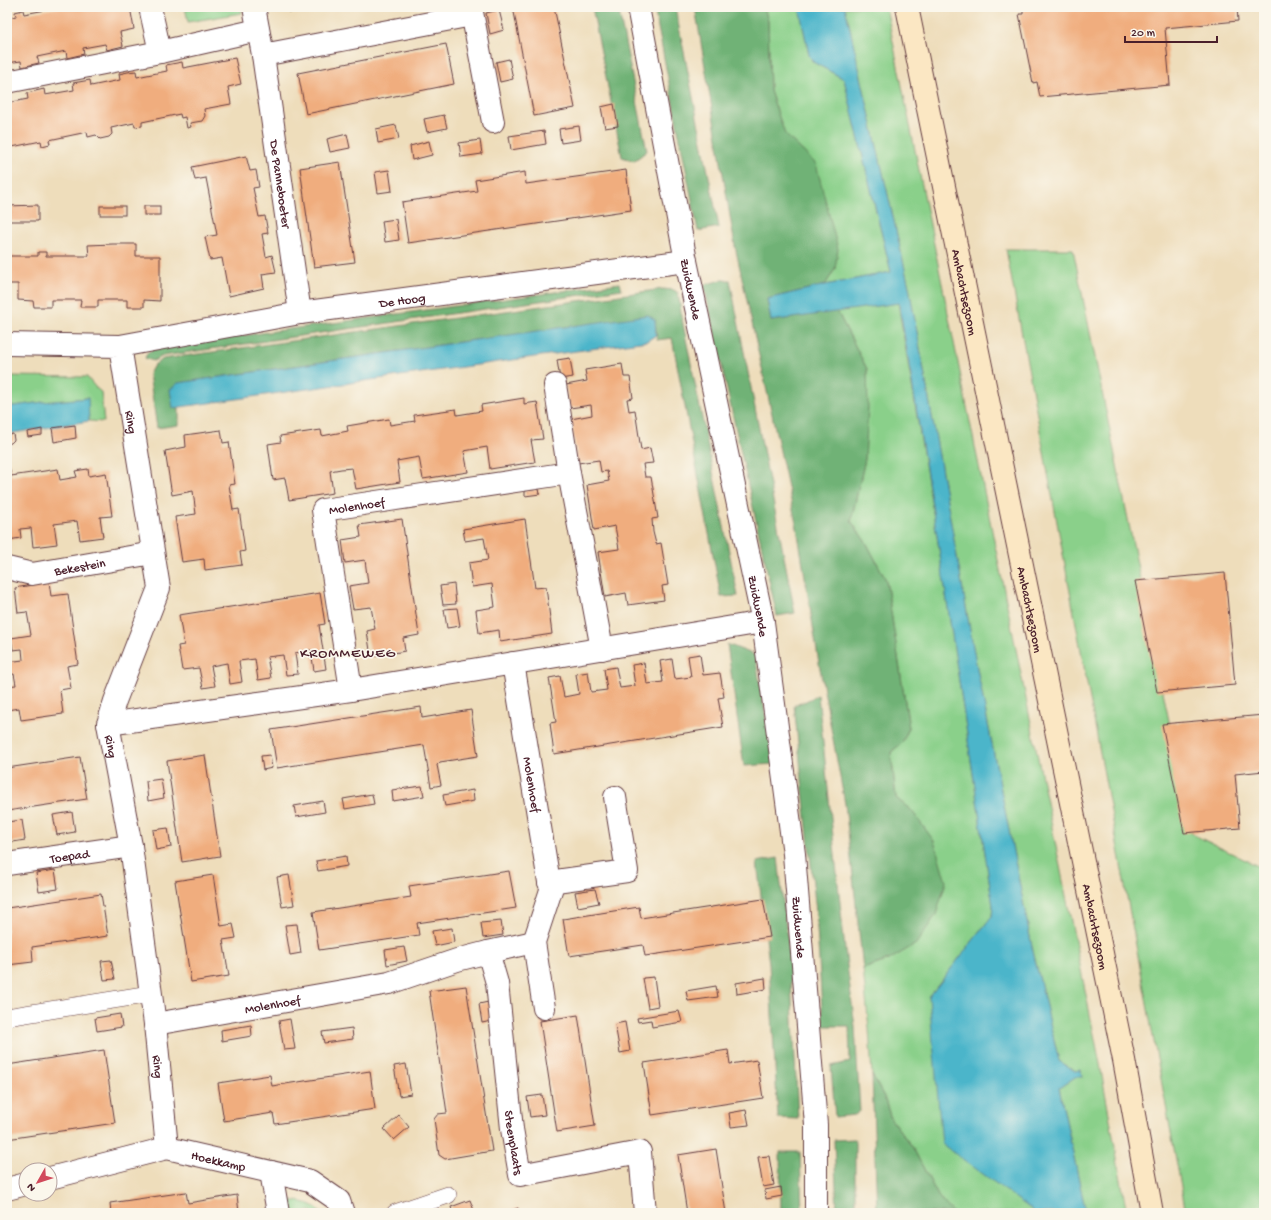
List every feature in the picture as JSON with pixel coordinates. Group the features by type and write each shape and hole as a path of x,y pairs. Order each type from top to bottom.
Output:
{"street":[{"path":"150,7 160,52"},
{"name":"De Panneboeter","path":"254,7 300,313"},
{"name":"Zuidwende","path":"638,7 686,261 763,622 794,854 816,1125 816,1213"},
{"name":"Ambachtsezoom","path":"907,7 1124,1060 1152,1213"},
{"path":"262,55 472,11 493,122"},
{"path":"7,82 160,52 258,30"},
{"name":"De Hoog","path":"120,346 300,313 686,261"},
{"path":"7,344 120,346"},
{"name":"Ring","path":"120,346 159,588 115,701 108,724 131,846 155,1024 167,1148"},
{"path":"555,385 602,649"},
{"name":"Molenhoef","path":"351,690 323,510 570,473"},
{"name":"Bekestein","path":"7,568 32,574 153,553"},
{"path":"108,724 351,690 763,622"},
{"name":"Molenhoef","path":"513,663 549,882 552,887 534,942 544,1008"},
{"path":"549,882 627,871 615,797"},
{"name":"Toepad","path":"7,864 131,846"},
{"path":"488,952 534,942"},
{"name":"Molenhoef","path":"155,1024 389,983 457,960 488,952"},
{"name":"Steenplaats","path":"488,952 497,983 512,1129 520,1175 640,1152 645,1213"},
{"path":"58,1176 167,1148"},
{"name":"Hoekkamp","path":"167,1148 310,1182 339,1202 343,1213"},
{"path":"271,1172 278,1213"},
{"path":"7,1189 18,1186"}],"lane":[{"path":"7,1017 150,994"},
{"path":"395,1213 448,1195"}],"green space":[{"path":"185,7 241,7 242,13 188,22"},
{"path":"592,7 618,7 647,151 634,161 622,157"},
{"path":"654,7 675,7 719,227 698,231"},
{"path":"695,7 764,7 768,21 770,91 785,134 816,164 838,249 835,269 825,285 767,299 771,321 837,311 867,369 868,408 865,459 851,521 867,544 886,580 909,728 902,743 891,752 896,798 912,811 934,841 946,882 936,915 916,944 889,960 863,969 845,804 819,663 797,528 735,246"},
{"path":"764,7 799,7 809,55 813,62 844,79 891,272 825,285 835,269 816,164 785,135 770,91 768,21"},
{"path":"845,7 886,7 1099,1059 1127,1213 1086,1213 1059,1088 1075,1077 1081,1070 1076,1071 1059,1061 1032,947 975,658 909,287"},
{"path":"1006,249 1073,249 1192,834 1264,869 1264,1213 1186,1213"},
{"path":"721,280 730,280 795,613 777,616 704,285"},
{"path":"620,283 622,289 163,356 153,361 145,358 148,352 161,347"},
{"path":"663,289 674,290 678,293 738,596 721,597 672,338 657,340 655,320 481,339 178,383 173,408 179,408 179,425 157,428 149,374 154,365 163,359"},
{"path":"898,303 938,542 993,906 992,916 929,997 1033,1213 953,1213 938,1196 913,1148 891,1119 884,1097 872,1075 863,969 889,960 912,811 896,798 891,752 902,743 909,728 886,580 867,544 851,521 865,459 867,369 837,311"},
{"path":"7,376 87,377 101,392 104,422 89,421 87,398 7,407"},
{"path":"727,644 755,655 774,764 744,766"},
{"path":"818,695 845,949 855,1027 860,1111 855,1115 835,1117 831,1066 850,1062 849,1026 823,1026 816,912 794,705"},
{"path":"778,858 790,961 798,1119 778,1118 769,964 757,862"},
{"path":"872,1075 884,1097 891,1119 913,1148 938,1196 953,1213 877,1213"},
{"path":"855,1139 855,1213 837,1213 834,1140"},
{"path":"780,1152 800,1152 802,1213 781,1213"},
{"path":"289,1200 311,1205 318,1209 321,1213 313,1213 312,1211 292,1213"}],"water":[{"path":"799,7 845,7 909,287 975,658 1032,947 1059,1061 1075,1071 1081,1070 1082,1077 1075,1077 1059,1088 1086,1213 1033,1213 1032,1210 942,1144 929,997 992,916 993,906 938,542 899,303 771,321 767,299 825,285 891,272 844,79 813,62 809,55"},
{"path":"648,315 655,320 656,335 647,341 173,408 170,390 178,383"},
{"path":"88,398 89,421 7,434 7,407"}],"building":[{"path":"62,7 130,7 134,29 120,32 123,46 107,50 105,44 83,48 84,54 67,58 66,51 37,57 39,63 22,67 21,61 7,63 7,18 16,16 15,12 23,10 24,14"},
{"path":"288,7 312,7 312,8 289,12"},
{"path":"513,7 554,7 575,108 534,116"},
{"path":"1023,7 1237,7 1238,21 1165,28 1170,85 1040,97 1037,82 1033,83 1019,14 1023,14"},
{"path":"499,10 504,30 490,34 486,13"},
{"path":"446,44 454,84 306,114 298,73"},
{"path":"235,58 241,84 228,87 231,104 204,109 205,116 202,121 190,123 191,127 187,128 185,117 181,118 180,114 142,122 142,126 135,127 134,123 111,128 112,134 109,137 100,139 96,135 88,137 87,132 49,140 50,144 42,146 41,141 7,148 7,103 28,99 27,93 44,89 45,95 74,90 73,83 90,80 91,86 120,80 119,74 128,72 136,71 137,77 167,71 166,65 182,62 183,68"},
{"path":"509,59 513,79 500,82 496,62"},
{"path":"614,104 618,126 605,128 601,107"},
{"path":"444,115 447,128 427,132 424,119"},
{"path":"396,125 399,139 378,143 376,129"},
{"path":"579,126 581,140 561,143 559,129"},
{"path":"544,131 546,144 511,150 509,136"},
{"path":"347,134 350,148 330,152 327,139"},
{"path":"480,140 482,154 461,157 459,143"},
{"path":"429,141 432,155 412,160 410,146"},
{"path":"246,156 250,171 256,170 259,187 253,188 259,217 265,216 268,233 262,234 266,257 272,255 276,272 262,274 264,288 229,296 222,258 210,260 205,237 217,235 206,178 195,180 192,167"},
{"path":"340,162 355,262 314,267 300,168"},
{"path":"389,170 392,191 378,193 375,172"},
{"path":"626,170 631,210 408,243 402,202 477,191 475,180 525,172 526,184"},
{"path":"38,205 38,221 7,221 7,206"},
{"path":"100,206 125,206 125,215 100,215"},
{"path":"144,206 160,206 160,215 144,215"},
{"path":"396,219 399,240 385,242 382,221"},
{"path":"136,244 136,256 160,256 160,301 144,300 144,307 127,307 127,300 98,300 98,307 80,307 81,300 51,300 51,307 34,307 33,301 18,300 18,284 7,284 7,256 38,256 38,252 46,252 46,256 89,256 88,245"},
{"path":"570,358 573,377 560,379 557,360"},
{"path":"622,364 624,377 630,377 633,398 627,399 629,411 635,410 641,450 650,448 653,463 643,464 645,477 651,477 658,518 652,519 653,532 656,544 661,543 668,585 662,586 664,600 628,605 626,593 605,597 598,552 619,549 615,526 594,530 587,485 609,481 607,471 601,472 599,460 578,463 571,419 592,415 591,405 570,408 566,385 587,381 585,370"},
{"path":"524,398 524,404 537,402 543,439 531,440 535,462 490,469 487,447 464,451 468,472 423,479 419,457 397,461 400,482 356,489 352,468 341,469 330,471 333,493 289,500 285,478 273,480 268,444 281,442 280,436 321,430 322,436 348,431 347,426 389,419 390,425 415,421 414,415 456,409 457,415 482,411 481,405"},
{"path":"75,425 76,438 54,442 52,428"},
{"path":"42,429 42,435 28,437 27,432"},
{"path":"221,430 223,443 229,442 235,484 229,485 233,510 239,509 245,551 240,552 242,565 205,570 204,559 182,562 175,517 196,514 193,491 172,495 165,451 186,447 185,435"},
{"path":"13,434 14,440 7,444 7,435"},
{"path":"7,465 9,465 11,476 58,469 60,480 77,477 75,471 81,470 88,469 89,476 106,473 112,516 100,517 103,537 80,540 77,521 54,524 57,544 33,547 31,528 20,529 21,538 8,540"},
{"path":"539,489 540,494 525,496 525,491"},
{"path":"402,519 419,635 403,638 405,651 371,657 367,631 375,629 371,607 353,609 349,586 368,583 365,560 345,563 342,540 361,537 359,525"},
{"path":"525,519 535,588 546,587 552,634 500,642 499,630 479,633 476,610 495,607 492,584 472,587 469,563 488,560 484,538 465,541 463,529"},
{"path":"1225,573 1235,685 1157,692 1135,581"},
{"path":"49,582 51,596 68,594 78,664 67,666 71,688 60,690 63,714 21,720 19,708 7,710 7,686 16,685 14,674 7,675 7,662 23,660 22,649 13,650 11,638 31,635 27,612 18,613 15,588"},
{"path":"454,584 456,604 443,605 440,586"},
{"path":"320,593 325,624 319,625 326,669 314,671 311,650 295,653 298,674 286,675 283,655 267,657 271,678 258,680 255,659 239,661 242,682 230,684 227,663 211,666 215,686 203,688 199,668 182,670 178,646 184,645 179,615"},
{"path":"457,608 460,626 447,628 444,609"},
{"path":"700,654 703,675 720,673 724,697 718,698 723,727 554,754 550,723 556,722 549,678 560,676 564,697 579,694 576,674 588,672 591,692 607,690 604,669 616,667 620,688 635,686 632,665 644,663 647,684 663,682 660,661 672,659 675,679 691,677 688,656"},
{"path":"421,707 422,718 471,710 478,756 440,762 437,765 441,785 431,787 424,745 277,768 271,730"},
{"path":"1264,715 1264,771 1235,774 1240,828 1184,833 1162,724"},
{"path":"205,755 220,856 182,862 167,761"},
{"path":"270,755 272,768 263,770 261,756"},
{"path":"80,757 87,799 7,811 7,768"},
{"path":"161,779 164,798 148,801 146,781"},
{"path":"422,786 424,796 393,801 392,790"},
{"path":"473,790 474,801 445,806 443,795"},
{"path":"372,794 374,804 345,809 343,799"},
{"path":"323,801 325,812 296,817 294,806"},
{"path":"72,812 75,832 57,835 53,815"},
{"path":"22,820 25,840 7,843 7,822"},
{"path":"168,828 171,847 156,850 153,830"},
{"path":"346,856 347,866 318,871 316,861"},
{"path":"55,870 58,889 39,892 36,873"},
{"path":"509,871 516,908 417,923 419,935 319,950 313,912 411,897 409,886"},
{"path":"213,875 221,926 233,924 236,938 223,940 229,976 191,982 175,881"},
{"path":"289,875 294,905 282,907 277,877"},
{"path":"595,889 599,903 578,907 575,892"},
{"path":"101,894 108,936 32,947 33,962 7,965 7,908"},
{"path":"763,899 770,937 645,956 643,945 569,956 563,919 639,907 641,918"},
{"path":"501,921 503,935 483,938 481,923"},
{"path":"297,924 301,953 290,955 285,925"},
{"path":"452,928 454,942 435,946 432,931"},
{"path":"404,947 407,961 387,965 385,950"},
{"path":"111,960 115,979 104,980 101,961"},
{"path":"654,977 658,1006 648,1008 643,978"},
{"path":"765,978 766,989 737,994 736,983"},
{"path":"466,986 492,1151 445,1159 439,1155 434,1119 438,1114 447,1113 429,991"},
{"path":"716,986 718,997 688,1001 686,991"},
{"path":"493,1001 496,1020 482,1023 479,1004"},
{"path":"679,1011 682,1022 652,1027 651,1020 638,1022 637,1018"},
{"path":"120,1014 122,1027 97,1031 95,1018"},
{"path":"578,1015 595,1126 557,1132 540,1021"},
{"path":"290,1019 295,1049 284,1050 279,1021"},
{"path":"625,1022 630,1051 620,1053 615,1024"},
{"path":"251,1025 252,1036 222,1041 221,1030"},
{"path":"352,1028 353,1039 324,1043 322,1032"},
{"path":"104,1050 115,1123 7,1139 7,1065"},
{"path":"728,1050 730,1064 757,1060 763,1098 652,1115 644,1063"},
{"path":"406,1064 411,1094 399,1096 394,1066"},
{"path":"370,1071 375,1109 275,1124 273,1113 224,1121 218,1083 270,1075 272,1086"},
{"path":"542,1095 545,1115 530,1117 527,1097"},
{"path":"746,1110 749,1125 731,1127 729,1113"},
{"path":"399,1115 409,1127 394,1140 384,1129"},
{"path":"716,1149 726,1213 687,1213 678,1155"},
{"path":"769,1156 774,1185 763,1187 758,1157"},
{"path":"781,1187 782,1196 766,1199 765,1190"},
{"path":"186,1192 188,1203 237,1195 239,1213 111,1213 110,1203"},
{"path":"470,1200 475,1213 453,1213 451,1207"},
{"path":"518,1208 520,1213 505,1213"}],"district":[{"name":"KROMMEWEG","path":"348,652"}]}
